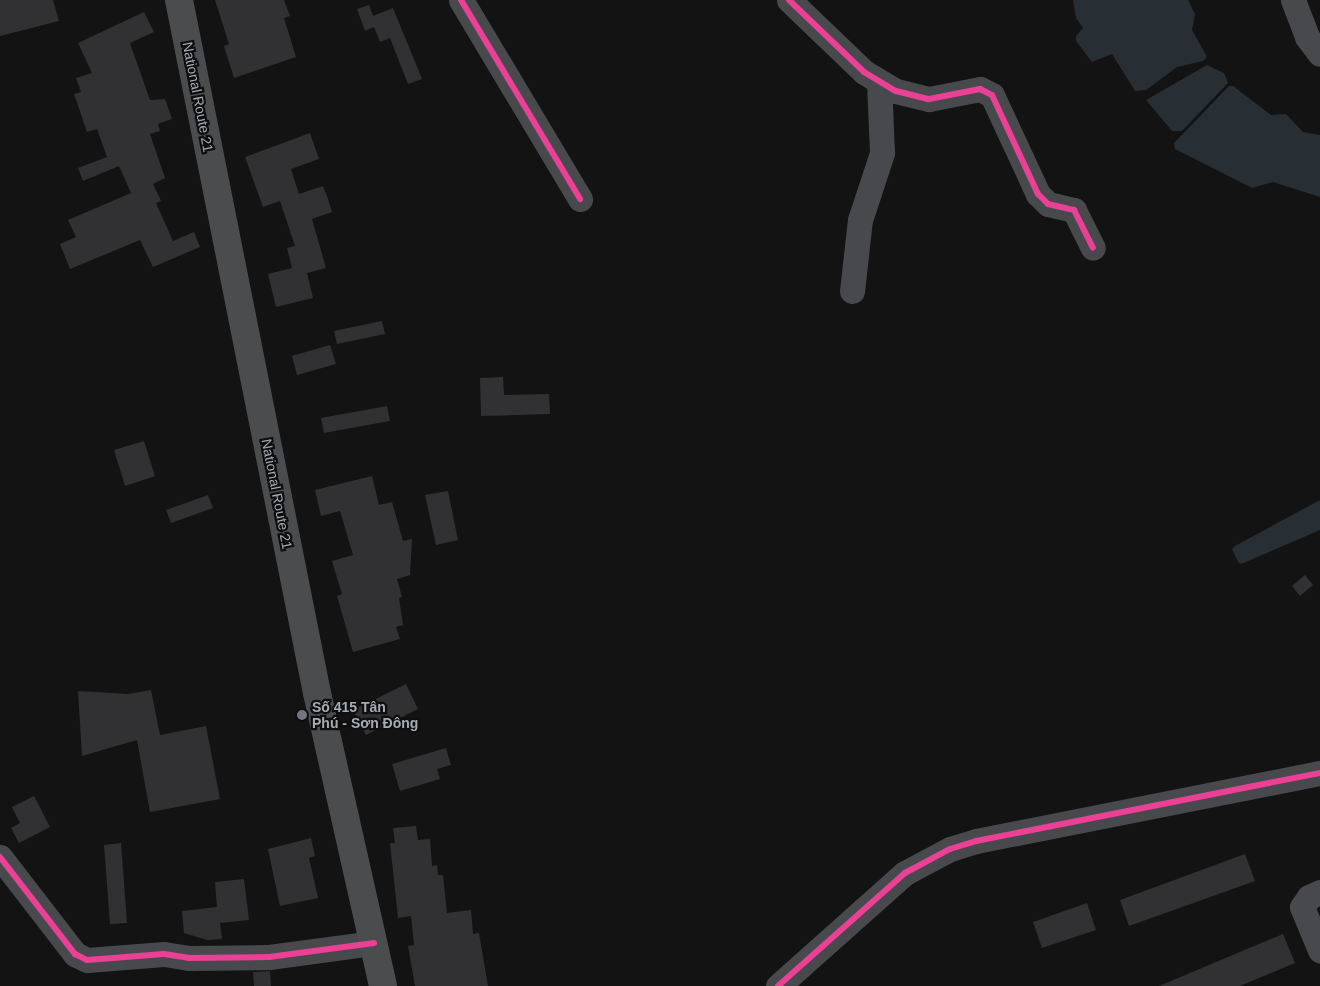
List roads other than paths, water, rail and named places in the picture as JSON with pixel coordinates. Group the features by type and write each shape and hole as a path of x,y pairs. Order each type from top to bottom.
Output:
{"highway":[{"name":"National Route 21","path":"179,0 317,693 383,986"}],"street":[{"path":"462,0 580,199"},
{"path":"789,0 864,72 879,82 912,97 929,99 980,89 992,95 1038,194 1048,204 1074,210 1093,248"},
{"path":"1293,0 1307,37 1320,54"},
{"path":"852,291 860,220 882,153 879,82"},
{"path":"778,986 905,873 950,850 976,841 1320,773"},
{"path":"0,857 75,954 87,960 164,954 190,958 268,956 374,943"},
{"path":"1320,892 1309,897 1302,907 1320,950"}],"place":[{"name":"Số 415 Tân Phú - Sơn Đông","path":"302,715"}]}
